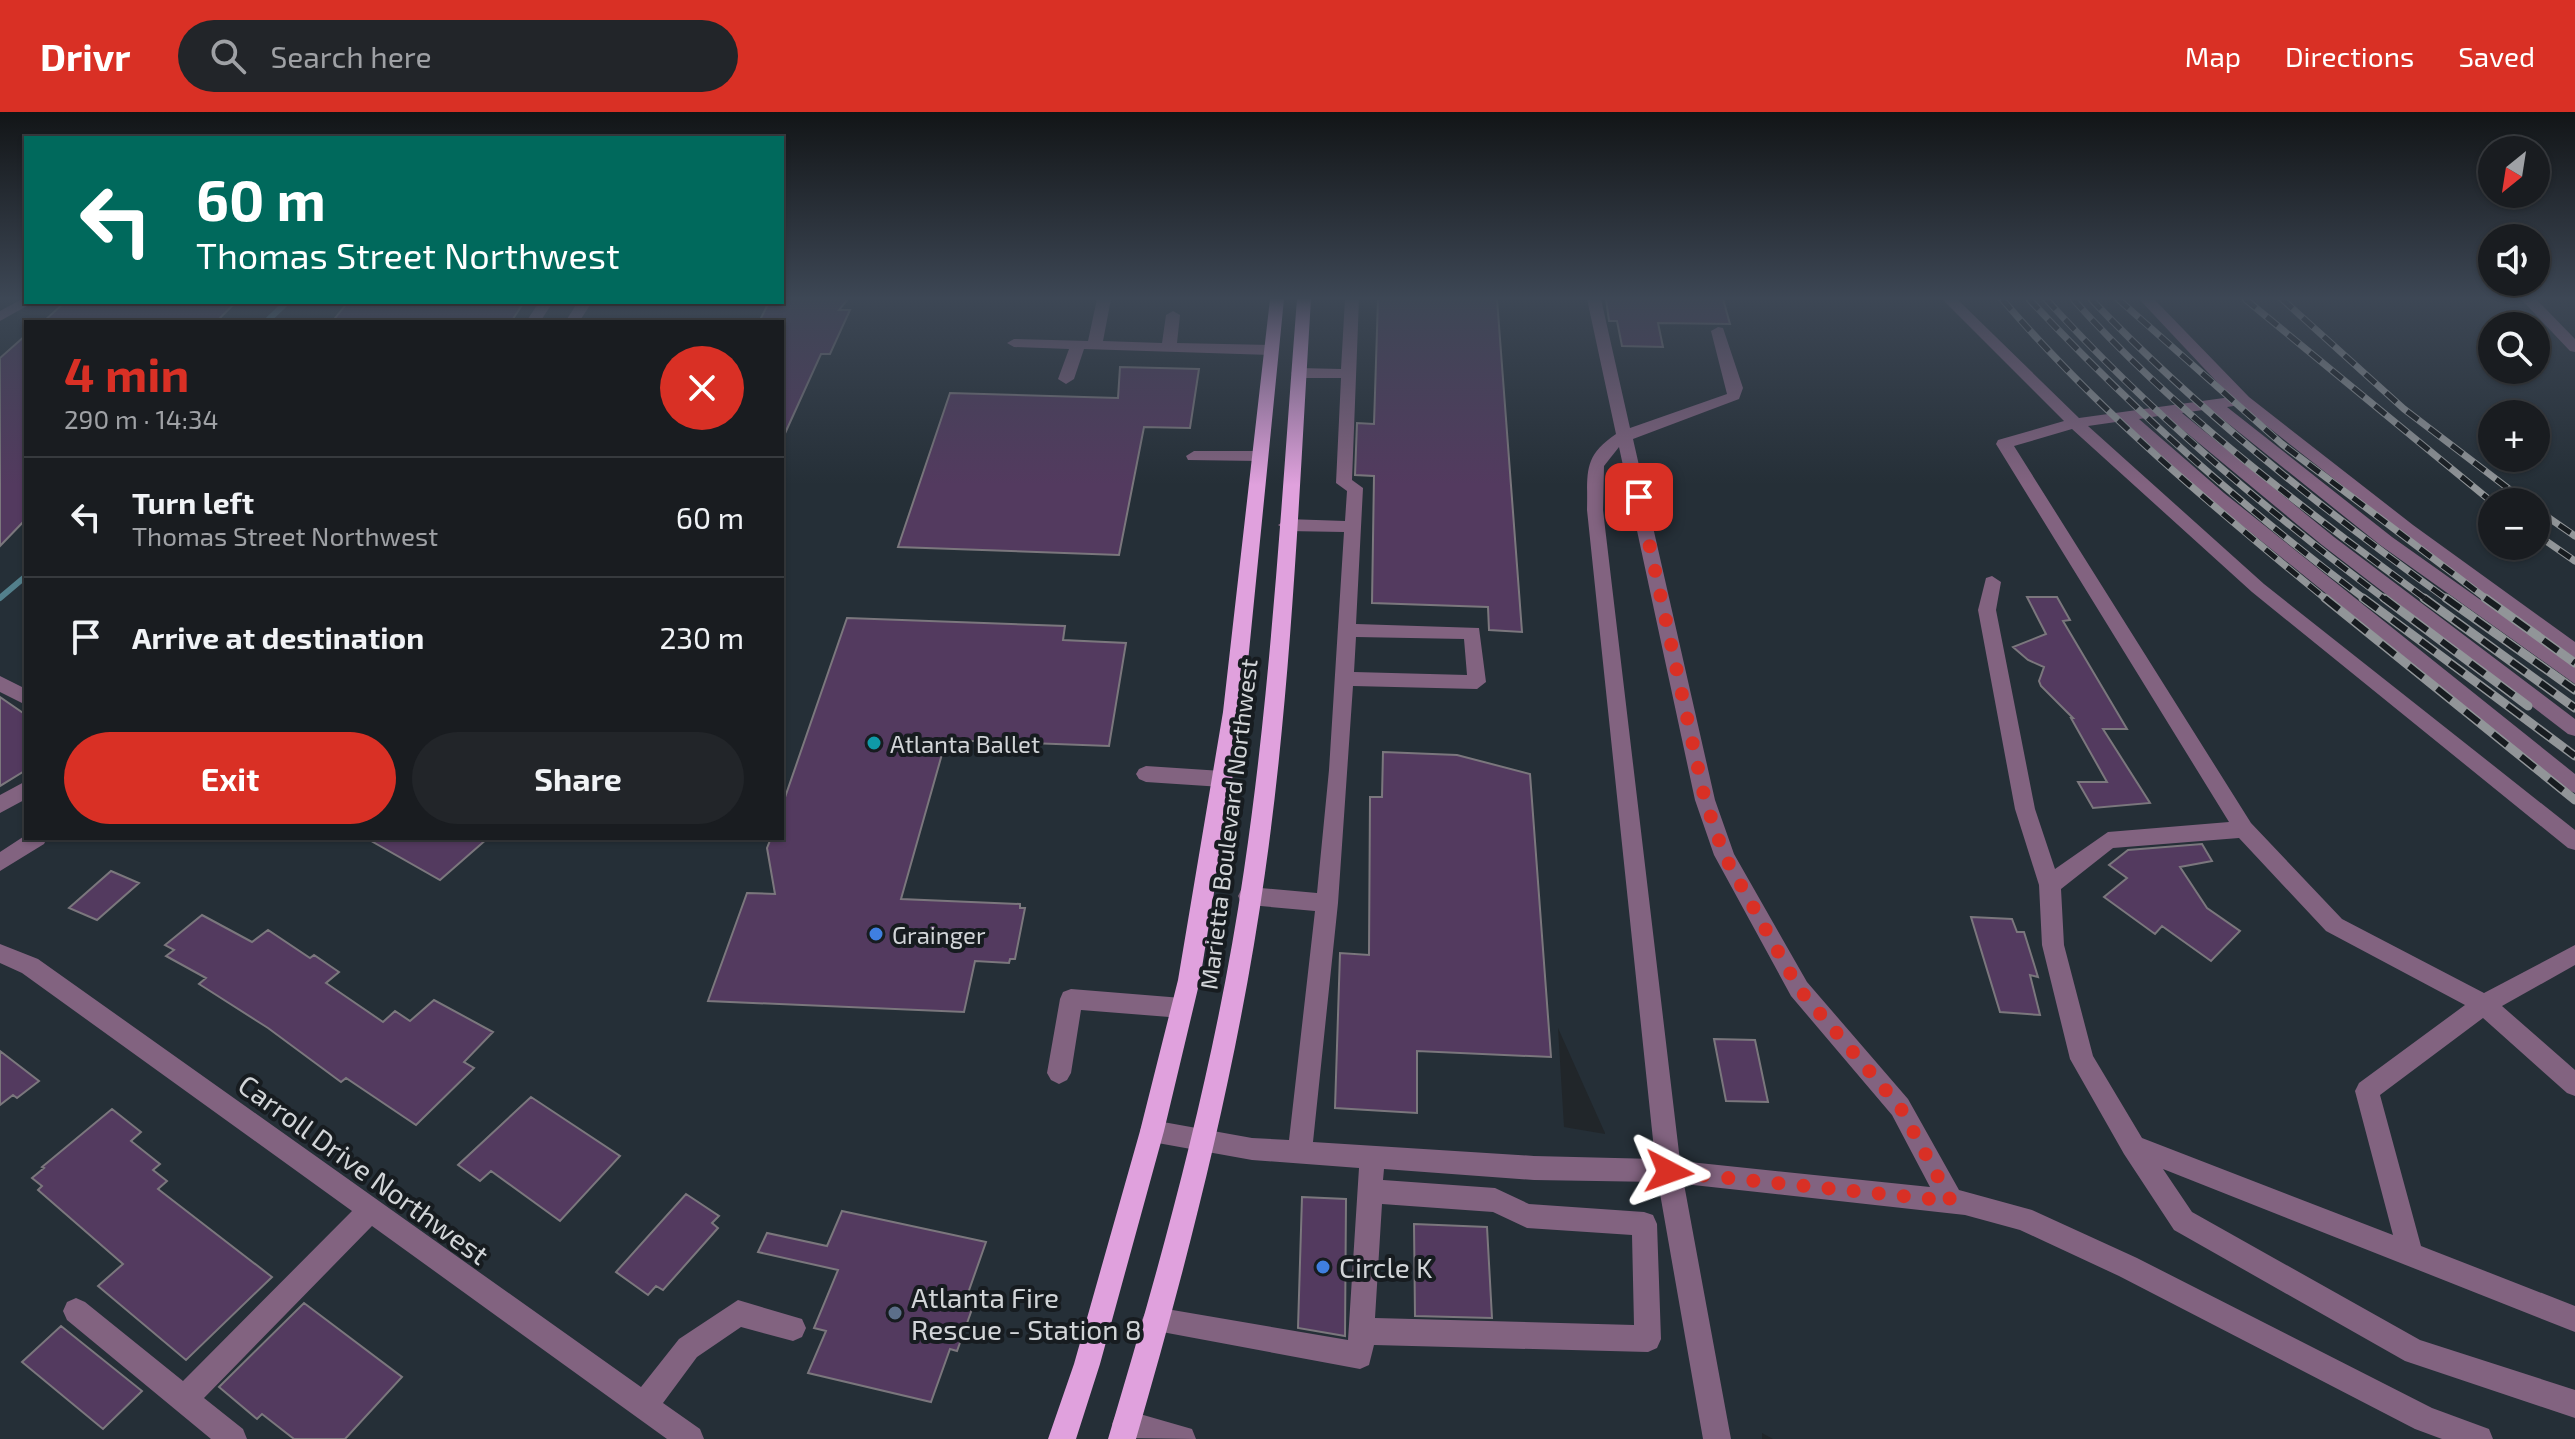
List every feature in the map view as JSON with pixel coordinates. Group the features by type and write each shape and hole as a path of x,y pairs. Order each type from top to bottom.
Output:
{"main road":[{"path":"1062,1439 1087,1364 1152,1131 1182,1008 1233,712 1270,361"},
{"name":"Marietta Boulevard Northwest","path":"1124,1432 1203,1140 1242,951 1265,765 1300,361"}],"street":[{"path":"1066,379 1077,361"},
{"path":"1300,1153 1327,903 1344,679 1355,488 1344,483 1349,361"},
{"path":"1608,361 1705,800 1724,855 1799,989 1900,1107 1951,1201"},
{"path":"1717,1439 1669,1172 1595,510 1596,463 1604,450 1626,436 1734,396 1735,388 1727,361"},
{"path":"2012,361 2075,423 2258,588 2575,842"},
{"path":"2205,361 2243,400 2361,494 2575,651"},
{"path":"1299,373 1348,374"},
{"path":"2243,400 2075,423 2004,444 2244,829 2334,925 2484,1004 2575,1085"},
{"path":"2213,404 2386,541 2575,677"},
{"path":"2168,410 2328,541 2575,729"},
{"path":"2125,415 2218,497 2575,785"},
{"path":"1194,456 1260,456"},
{"path":"1287,525 1353,527"},
{"path":"1992,582 1987,610 2022,794 2050,885 2053,945 2082,1059 2133,1146 2183,1221 2414,1352 2575,1404"},
{"path":"1344,679 1477,682 1473,633 1347,630"},
{"path":"0,683 24,697"},
{"path":"1146,774 1222,779"},
{"path":"0,805 24,790"},
{"path":"2050,885 2108,840 2244,829"},
{"path":"0,863 34,840"},
{"path":"1249,896 1327,903"},
{"name":"Carroll Drive Northwest","path":"0,953 30,966 690,1439"},
{"path":"2410,1252 2367,1091 2484,1004 2575,954"},
{"path":"1059,1073 1071,999 1182,1008"},
{"path":"1152,1131 1300,1153 1534,1168 1669,1172 1951,1201 2023,1219 2155,1280 2425,1419 2479,1439"},
{"path":"2133,1146 2575,1319"},
{"path":"1155,1320 1360,1356 1372,1158"},
{"path":"1362,1331 1648,1339 1644,1224 1527,1216 1495,1200 1370,1191"},
{"path":"184,1399 371,1210"},
{"path":"76,1311 233,1439"},
{"path":"644,1406 688,1348 738,1313 793,1328"},
{"path":"1124,1432 1182,1439"}],"shaded area":[{"path":"0,361 24,361 24,840 784,840 784,361 2478,361 2478,384 2550,384 2550,361 2575,361 2575,1439 1773,1439 1762,1433 1762,1439 0,1439","holes":["1558,1028 1605,1133 1605,1134 1564,1127"]}],"building":[{"path":"0,361 24,361 24,521 0,546"},
{"path":"784,361 818,361 784,436"},
{"path":"1376,361 1502,361 1522,632 1489,630 1488,607 1372,603 1374,476 1355,475 1357,423 1374,424"},
{"path":"1120,367 1199,369 1190,428 1144,427 1119,555 898,547 950,393 1118,398"},
{"path":"2027,597 2057,597 2070,620 2063,621 2127,729 2103,729 2150,803 2093,808 2078,782 2107,782 2073,718 2041,686 2039,681 2044,667 2028,660 2013,647 2046,634"},
{"name":"Atlanta Ballet","path":"847,618 1065,626 1063,640 1126,643 1109,746 946,740 901,899 1020,904 1020,908 1025,908 1015,959 1010,959 1009,963 975,961 964,1012 708,1001 747,893 775,894 767,848 770,840 784,840 784,800"},
{"path":"0,697 24,714 24,771 0,786"},
{"path":"1383,752 1457,755 1530,774 1551,1057 1417,1051 1417,1113 1335,1108 1340,953 1369,955 1370,797 1382,797"},
{"path":"370,840 486,840 440,880"},
{"path":"2202,844 2212,861 2180,867 2207,908 2240,931 2211,961 2162,926 2155,934 2104,897 2127,878 2109,865 2128,850"},
{"path":"111,871 139,883 97,920 69,908"},
{"path":"202,915 252,942 268,930 310,958 314,955 339,972 326,983 383,1022 395,1011 410,1021 434,1000 493,1032 464,1062 474,1068 416,1125 346,1078 341,1082 268,1028 199,984 206,978 166,956 174,950 165,945"},
{"path":"1971,917 2012,919 2017,932 2024,932 2038,977 2030,975 2040,1015 2000,1012"},
{"path":"1714,1039 1755,1040 1768,1102 1726,1101"},
{"path":"0,1051 39,1081 17,1098 13,1095 0,1105"},
{"path":"531,1097 620,1156 560,1221 491,1171 480,1181 458,1165"},
{"path":"112,1109 141,1132 131,1141 160,1164 153,1170 167,1181 158,1189 272,1277 186,1360 98,1286 123,1264 38,1190 42,1186 32,1178"},
{"path":"686,1194 719,1216 712,1223 718,1228 663,1290 656,1286 648,1295 616,1272"},
{"name":"Circle K","path":"1302,1197 1346,1199 1345,1336 1298,1328"},
{"name":"Atlanta Fire Rescue - Station 8","path":"842,1211 986,1242 967,1296 976,1298 957,1351 950,1349 931,1402 808,1373 826,1331 814,1328 838,1270 758,1252 767,1233 827,1246"},
{"path":"1414,1224 1487,1227 1492,1318 1415,1316"},
{"path":"304,1303 402,1377 345,1439 294,1439 262,1414 257,1419 219,1387"},
{"path":"61,1326 142,1391 103,1429 22,1362"}],"waterway":[{"path":"0,598 24,578"}],"railway":[{"path":"2059,361 2158,457 2327,600"},
{"path":"2089,361 2233,494 2366,600"},
{"path":"2105,361 2209,457 2386,600"},
{"path":"2133,361 2242,458 2427,600"},
{"path":"2153,361 2263,458 2448,600"},
{"path":"2188,361 2282,444 2488,600"},
{"path":"2320,361 2478,490"},
{"path":"2351,361 2404,409 2508,488"},
{"path":"2550,519 2575,536"},
{"path":"2550,544 2575,561"},
{"path":"2325,598 2575,800"},
{"path":"2363,598 2575,756"},
{"path":"2384,598 2528,706"},
{"path":"2424,598 2575,708"},
{"path":"2446,598 2575,690"},
{"path":"2485,598 2575,663"}],"place":[{"name":"Atlanta Ballet","path":"874,743"},
{"name":"Grainger","path":"876,934"},
{"name":"Circle K","path":"1323,1267"},
{"name":"Atlanta Fire Rescue - Station 8","path":"895,1313"}],"route":[{"path":"1639,497 1705,800 1724,855 1799,989 1900,1107 1951,1201 1746,1177 1669,1172"}]}
